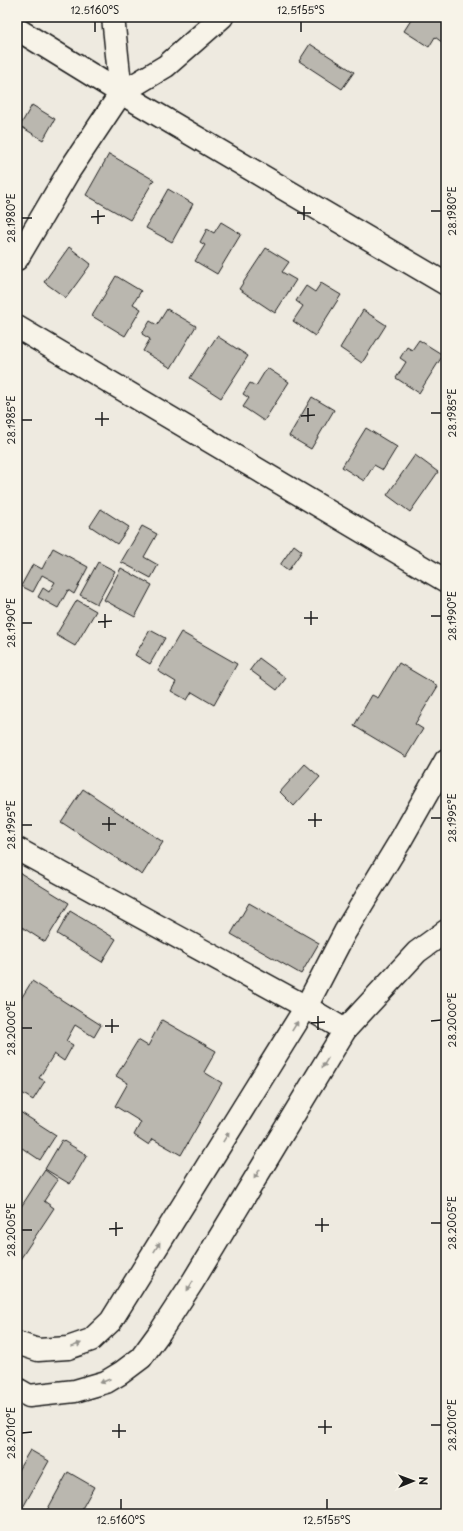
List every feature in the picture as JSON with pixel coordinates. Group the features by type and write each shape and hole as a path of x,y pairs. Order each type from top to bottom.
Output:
{"street":[{"path":"114,17 121,93"},
{"path":"17,259 69,171 121,93 166,66 222,17"},
{"path":"17,30 121,93 446,284"},
{"path":"17,327 446,582"},
{"path":"17,1343 38,1350 68,1348 90,1340 111,1321 306,1007 345,932 399,843 446,760"},
{"path":"17,849 306,1007 345,1030"},
{"path":"17,1389 29,1396 75,1391 106,1382 141,1358 192,1283 345,1030 417,952 446,931"}],"building":[{"path":"413,17 418,17 421,19 423,17 438,17 446,22 446,39 443,43 435,37 429,47 404,31"},
{"path":"310,44 354,72 342,89 299,61"},
{"path":"32,105 55,119 43,140 20,126"},
{"path":"109,154 154,180 130,220 86,195"},
{"path":"168,189 193,204 172,242 146,228"},
{"path":"221,222 241,234 217,274 195,261 205,245 200,242 207,229 214,233"},
{"path":"69,247 91,264 66,298 44,282"},
{"path":"266,248 289,262 282,272 296,280 275,313 239,289"},
{"path":"116,276 141,291 133,304 141,309 125,336 92,316"},
{"path":"321,283 341,295 315,336 293,321 303,306 296,301 306,286 315,292"},
{"path":"167,309 196,326 171,368 143,351 150,339 142,334 150,321 157,325"},
{"path":"363,310 386,325 362,363 340,348"},
{"path":"217,336 248,356 221,398 190,378"},
{"path":"419,340 443,355 419,393 396,378 406,362 400,358 407,347 412,350"},
{"path":"267,368 289,382 264,421 243,407 249,398 243,394 250,383 256,386"},
{"path":"312,397 334,410 311,449 289,436"},
{"path":"366,428 397,447 383,470 374,465 364,481 342,467"},
{"path":"415,455 438,472 410,512 387,495"},
{"path":"101,509 129,527 117,544 90,526"},
{"path":"142,526 157,534 144,557 158,565 151,578 121,562"},
{"path":"294,545 302,551 288,571 280,565"},
{"path":"53,548 88,567 74,594 68,590 58,608 38,597 43,588 49,592 55,582 42,575 33,592 21,586 33,564 42,569"},
{"path":"98,562 115,571 97,604 80,595"},
{"path":"121,568 152,585 135,617 104,600"},
{"path":"77,600 96,611 75,646 56,635"},
{"path":"150,630 165,638 150,664 135,655"},
{"path":"181,632 237,664 214,705 192,692 187,700 171,691 176,682 158,671"},
{"path":"259,658 286,678 277,690 250,670"},
{"path":"399,663 438,686 415,724 423,729 406,757 354,726 372,695 378,698"},
{"path":"305,764 320,777 294,806 280,792"},
{"path":"83,789 163,842 142,875 61,822"},
{"path":"17,871 69,903 45,942 17,924"},
{"path":"249,903 319,943 301,974 231,934"},
{"path":"70,911 116,939 102,962 57,934"},
{"path":"32,981 101,1025 94,1037 75,1025 66,1041 73,1045 64,1061 54,1054 39,1078 45,1081 33,1100 17,1090 17,1005"},
{"path":"162,1020 216,1051 204,1072 222,1083 181,1155 153,1139 149,1145 134,1135 141,1122 115,1106 128,1083 116,1076 138,1040 148,1046"},
{"path":"17,1110 56,1135 40,1160 22,1148 17,1155"},
{"path":"62,1140 87,1155 70,1184 45,1169"},
{"path":"45,1170 58,1180 44,1201 54,1208 17,1264 17,1213"},
{"path":"30,1450 49,1461 22,1509 17,1506 17,1472"},
{"path":"68,1472 94,1487 79,1514 45,1514"}]}
